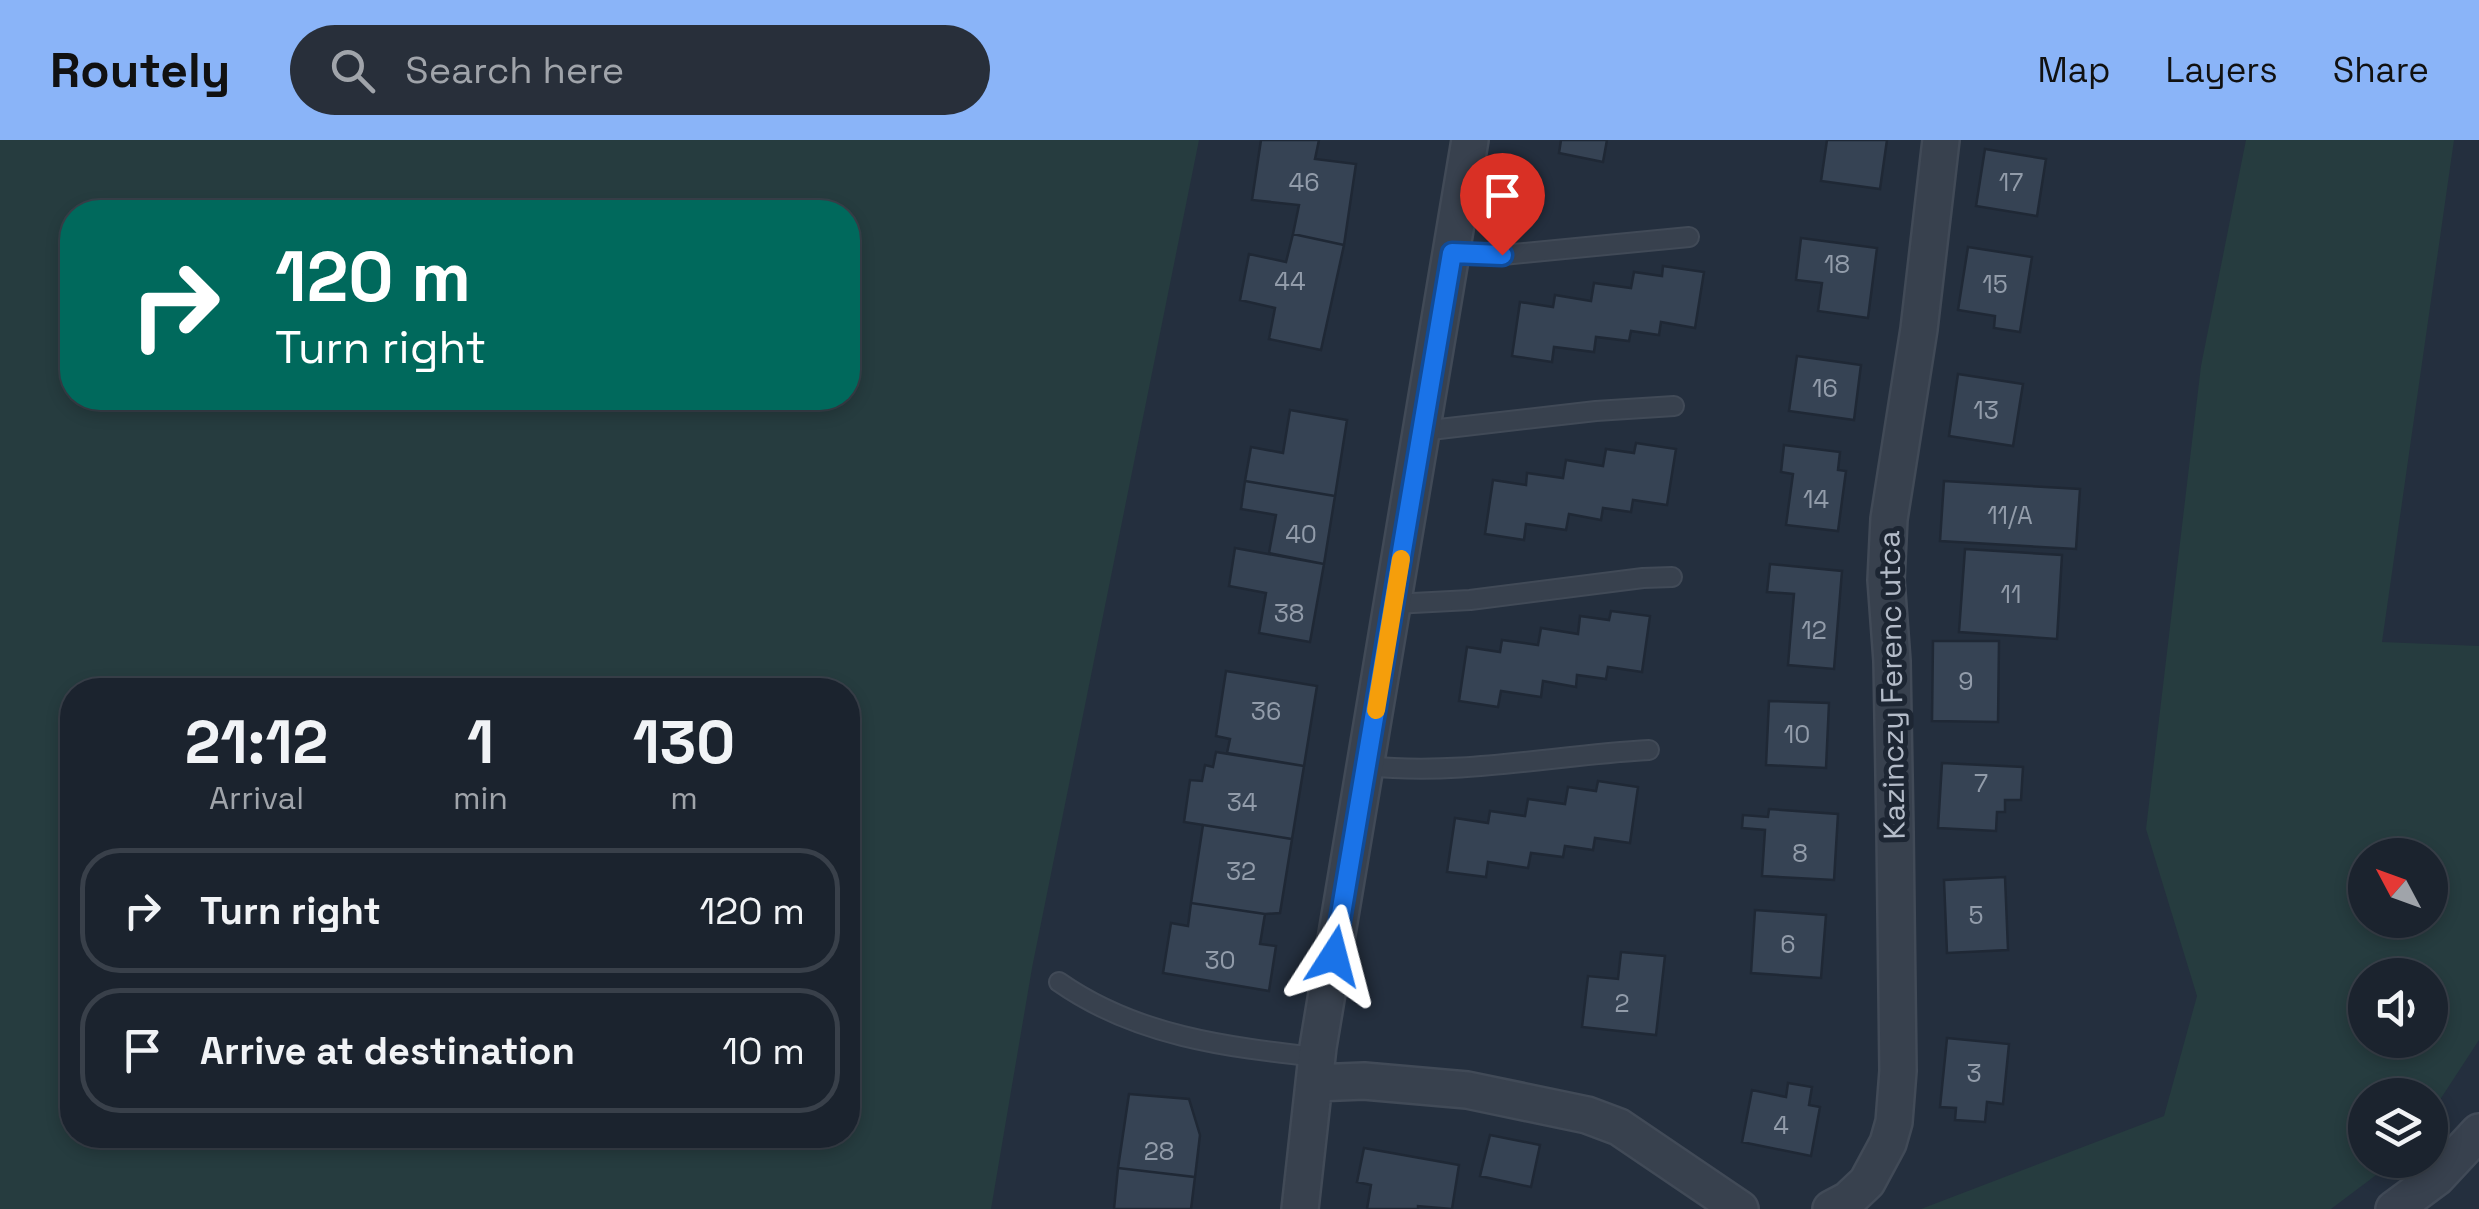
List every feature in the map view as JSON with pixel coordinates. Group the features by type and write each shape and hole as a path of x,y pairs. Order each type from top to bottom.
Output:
{"street":[{"path":"1300,1209 1315,1070 1470,140"},
{"name":"Kazinczy Ferenc utca","path":"1831,1209 1867,1182 1881,1159 1894,1122 1898,1071 1895,832 1892,661 1886,580 1889,519 1914,362 1941,140"},
{"path":"1315,1070 1364,1080 1434,1086 1587,1115 1618,1127 1740,1209"},
{"path":"2394,1209 2436,1178 2479,1132"}],"lane":[{"path":"1452,253 1502,255 1689,237"},
{"path":"1422,431 1674,406"},
{"path":"1394,604 1470,600 1672,577"},
{"path":"1368,766 1459,768 1649,750"},
{"path":"1059,982 1082,998 1149,1029 1315,1070"}],"green space":[{"path":"0,140 1199,140 1032,968 991,1209 0,1209"},
{"path":"2246,140 2454,140 2382,642 2479,646 2479,1040 2448,1087 2448,1078 2348,1078 2348,1178 2372,1178 2331,1209 1921,1209 2164,1116 2197,996 2146,829 2201,366"}],"building":[{"path":"1261,140 1319,140 1315,159 1356,164 1344,245 1293,234 1299,205 1252,200"},
{"path":"1561,140 1607,140 1603,162 1559,153"},
{"path":"1827,140 1887,140 1880,189 1821,181"},
{"path":"1985,149 2046,159 2037,216 1976,206"},
{"path":"1293,234 1344,245 1321,350 1269,339 1275,308 1240,300 1249,254 1286,262"},
{"path":"1801,238 1877,248 1868,318 1818,311 1822,283 1796,280"},
{"path":"1968,247 2032,257 2020,332 1994,328 1995,316 1958,310"},
{"path":"1663,266 1704,272 1695,328 1661,322 1659,335 1631,331 1629,341 1596,337 1594,352 1554,347 1552,362 1512,356 1520,302 1553,307 1555,295 1591,301 1594,283 1631,288 1634,272 1662,276"},
{"path":"1797,356 1861,365 1854,420 1789,411"},
{"path":"1958,374 2023,384 2013,446 1949,436"},
{"path":"1290,410 1347,420 1335,496 1245,481 1251,447 1283,453"},
{"path":"1636,443 1676,449 1667,505 1633,500 1631,512 1603,508 1601,520 1569,514 1566,530 1526,524 1524,540 1485,534 1493,480 1526,485 1527,473 1563,478 1566,460 1603,466 1606,449 1634,453"},
{"path":"1784,445 1840,452 1838,470 1846,471 1838,531 1786,525 1793,474 1781,472"},
{"path":"1245,481 1335,496 1324,564 1269,553 1276,515 1241,509"},
{"path":"1944,481 2080,489 2076,549 1940,541"},
{"path":"1235,548 1324,564 1310,642 1259,633 1266,593 1229,586"},
{"path":"1965,549 2062,555 2057,639 1959,632"},
{"path":"1770,564 1842,571 1834,669 1788,665 1794,594 1767,592"},
{"path":"1611,611 1650,616 1642,672 1608,667 1606,679 1577,675 1576,687 1543,681 1541,697 1501,691 1498,707 1459,701 1467,647 1500,652 1502,640 1538,645 1541,628 1578,634 1580,616 1609,620"},
{"path":"1933,641 1999,641 1998,722 1932,721"},
{"path":"1226,671 1317,686 1304,766 1227,753 1230,739 1216,736"},
{"path":"1769,701 1829,703 1826,768 1766,765"},
{"path":"1216,752 1304,766 1292,839 1184,822 1190,780 1202,781 1205,765 1213,767"},
{"path":"1942,763 2023,767 2021,800 2005,800 2005,812 1997,812 1996,831 1938,828"},
{"path":"1598,781 1638,787 1630,843 1595,838 1593,850 1565,846 1563,857 1531,853 1528,868 1488,862 1486,877 1447,872 1455,818 1488,823 1490,811 1525,816 1528,799 1565,804 1568,787 1596,791"},
{"path":"1769,809 1838,814 1834,880 1762,876 1765,830 1742,828 1743,815 1768,817"},
{"path":"1203,825 1292,839 1280,913 1191,903"},
{"path":"2005,877 2008,950 1947,953 1944,880"},
{"path":"1191,903 1265,914 1260,944 1276,946 1269,991 1163,973 1171,923 1188,926"},
{"path":"1755,910 1826,915 1821,978 1751,973"},
{"path":"1621,952 1665,956 1656,1035 1582,1027 1588,976 1618,979"},
{"path":"1947,1038 2009,1044 2003,1104 1987,1102 1985,1122 1955,1120 1956,1108 1940,1107"},
{"path":"1788,1083 1812,1087 1809,1105 1820,1107 1811,1156 1742,1142 1752,1090 1786,1097"},
{"path":"1129,1094 1189,1099 1200,1135 1195,1177 1118,1168"},
{"path":"1490,1135 1540,1145 1531,1187 1480,1176"},
{"path":"1364,1148 1459,1165 1452,1209 1367,1209 1371,1185 1357,1182"},
{"path":"1118,1168 1195,1177 1191,1209 1114,1209"}],"slow traffic":[{"path":"1376,710 1401,559"}],"route":[{"path":"1334,956 1452,253 1502,255"}]}
